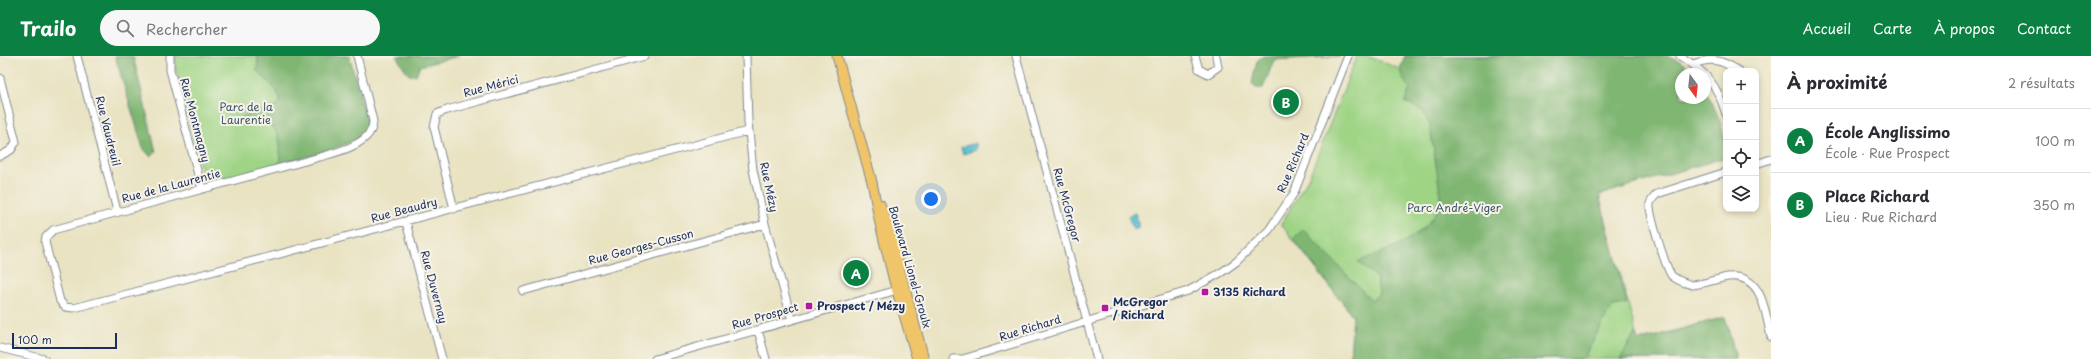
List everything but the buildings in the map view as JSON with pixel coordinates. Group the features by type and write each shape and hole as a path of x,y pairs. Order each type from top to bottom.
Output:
{"main road":[{"name":"Boulevard Lionel-Groulx","path":"837,56 872,182 880,224 922,359"}],"street":[{"name":"Rue Vaudreuil","path":"77,56 117,211"},
{"name":"Rue Montmagny","path":"170,56 170,70 202,189"},
{"name":"Rue de la Laurentie","path":"65,306 56,294 46,250 46,237 59,227 330,154 362,140 371,132 373,121 356,56"},
{"name":"Rue Mérici","path":"454,209 434,127 437,114 645,56"},
{"name":"Rue Mézy","path":"746,56 748,131 753,170 765,224 792,320"},
{"name":"Rue McGregor","path":"1016,56 1097,359"},
{"path":"1195,56 1198,69 1208,74 1218,68 1216,56"},
{"name":"Rue Richard","path":"953,359 963,359 1188,291 1222,272 1258,241 1276,221 1294,193 1348,56"},
{"path":"1680,56 1706,74 1723,94"},
{"path":"1693,64 1707,59 1716,59 1734,68"},
{"path":"0,78 16,142 11,150 0,156"},
{"name":"Rue Beaudry","path":"65,306 74,308 748,131"},
{"path":"1759,163 1771,159"},
{"path":"1723,173 1663,191 1652,199 1650,209 1669,271 1678,280 1692,285 1734,277 1749,281 1759,292 1771,337"},
{"name":"Rue Duvernay","path":"406,222 442,359"},
{"name":"Rue Georges-Cusson","path":"522,291 765,224"},
{"name":"Rue Prospect","path":"654,359 901,289"},
{"path":"758,330 766,359"},
{"path":"0,348 44,359"}],"green space":[{"path":"115,56 133,56 156,152 150,156 143,148"},
{"name":"Parc de la Laurentie","path":"175,56 349,56 367,121 366,129 363,134 343,144 300,158 216,181 210,179 203,174 201,169 175,66"},
{"path":"258,56 349,56 367,121 367,127 364,133 348,143 336,148 279,164 280,142 273,128 269,124 245,126 241,124 242,117 275,107 280,102 280,98 275,89 257,71"},
{"path":"396,56 459,56 420,66 416,75 409,75"},
{"path":"1263,56 1340,56 1274,60 1263,88 1256,88 1252,83 1257,61"},
{"name":"Parc André-Viger","path":"1357,56 1367,56 1400,69 1405,56 1670,56 1681,62 1688,68 1675,68 1675,104 1711,104 1711,101 1720,122 1723,136 1723,158 1599,195 1638,341 1725,317 1736,359 1350,359 1353,316 1281,224 1309,177"},
{"name":"Parc André-Viger","path":"1405,56 1670,56 1681,62 1688,68 1675,68 1675,104 1711,104 1711,101 1723,131 1723,158 1599,195 1627,303 1611,308 1583,359 1343,359 1350,357 1353,316 1293,239 1303,229 1372,301 1379,293 1376,277 1358,262 1411,238 1423,229 1432,218 1438,206 1440,192 1430,126 1423,111 1405,102 1410,88 1402,76 1401,66"},
{"path":"1725,317 1736,359 1620,359 1635,333 1638,341"}],"water":[{"path":"976,143 976,150 963,154 961,147"},
{"path":"1135,213 1139,227 1133,229 1128,216"}],"place":[{"name":"Place Richard","path":"1286,102"},
{"name":"École Anglissimo","path":"856,273"},
{"name":"3135 Richard","path":"1205,292"},
{"name":"Prospect / Mézy","path":"809,306"},
{"name":"McGregor / Richard","path":"1105,308"}]}
